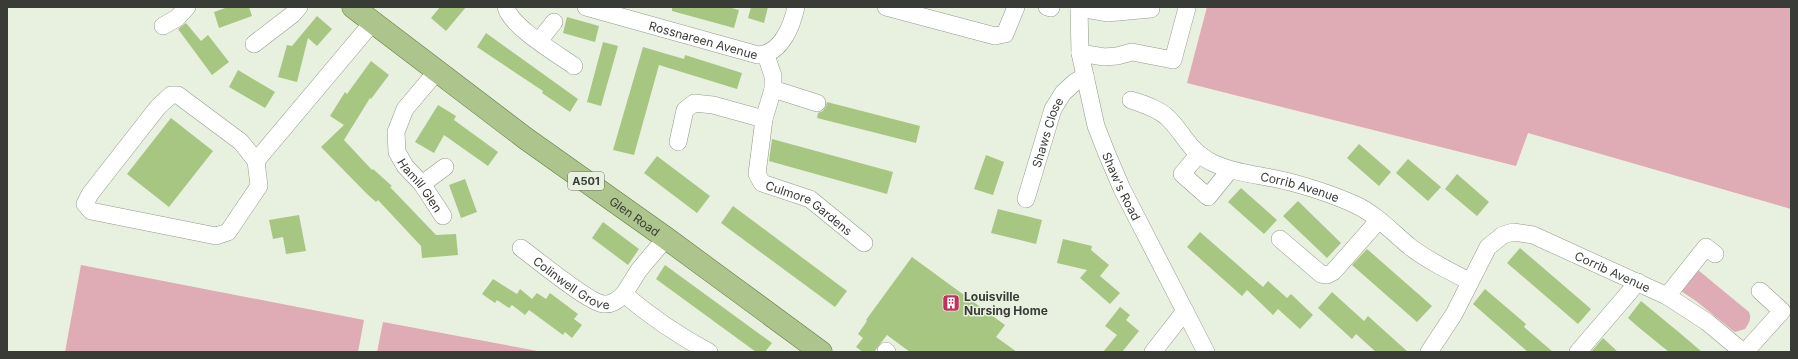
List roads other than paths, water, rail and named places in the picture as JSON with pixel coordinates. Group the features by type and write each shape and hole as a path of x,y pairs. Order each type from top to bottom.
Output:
{"main road":[{"name":"Glen Road","path":"354,7 372,23 526,138 822,352"}],"street":[{"path":"163,26 176,18 187,7"},
{"path":"254,44 293,14 299,7"},
{"path":"506,7 508,15 517,25 574,66"},
{"name":"Rossnareen Avenue","path":"586,7 758,55 766,55 784,38 793,20 796,7"},
{"path":"886,7 995,36 1005,34 1016,7"},
{"path":"1079,8 1107,13 1151,9 1151,7"},
{"name":"Shaw's Road","path":"1079,8 1080,53 1096,126 1106,154 1122,189 1206,352"},
{"path":"1080,53 1104,57 1117,56 1132,52 1173,60 1188,8"},
{"path":"539,41 554,22"},
{"path":"256,161 241,142 178,95 171,95 158,108 109,169 90,194 85,204 91,210 216,236 228,232 259,186 256,161 372,23"},
{"name":"Culmore Gardens","path":"766,55 773,76 772,89 764,119 757,174 762,183 810,199 864,243"},
{"name":"Hamill Glen","path":"437,71 405,109 396,132 398,152 405,166 422,184 443,216"},
{"name":"Shaws Close","path":"1026,199 1053,109 1063,93 1075,82 1085,76"},
{"path":"772,89 817,103"},
{"name":"Corrib Avenue","path":"1131,100 1165,115 1198,155 1214,164 1230,170 1274,178 1337,197 1369,212 1433,262 1469,282"},
{"path":"678,142 685,110 694,102 713,105 764,119"},
{"path":"1198,155 1182,174 1208,197 1230,170"},
{"path":"422,184 445,168"},
{"path":"1280,239 1320,274 1327,275 1333,272 1380,220"},
{"name":"Corrib Avenue","path":"1429,352 1454,314 1488,247 1503,234 1513,232 1533,235 1668,296 1707,322 1744,352 1782,311 1760,291"},
{"name":"Colinwell Grove","path":"521,248 587,297 603,304 616,302 624,294 639,270 666,238"},
{"path":"1668,296 1706,247 1715,254"},
{"path":"1578,352 1638,282"},
{"name":"Colinwell Grove","path":"624,294 663,323 709,352"},
{"path":"1153,352 1185,311"}],"place":[{"name":"Louisville Nursing Home","path":"951,303"}]}
